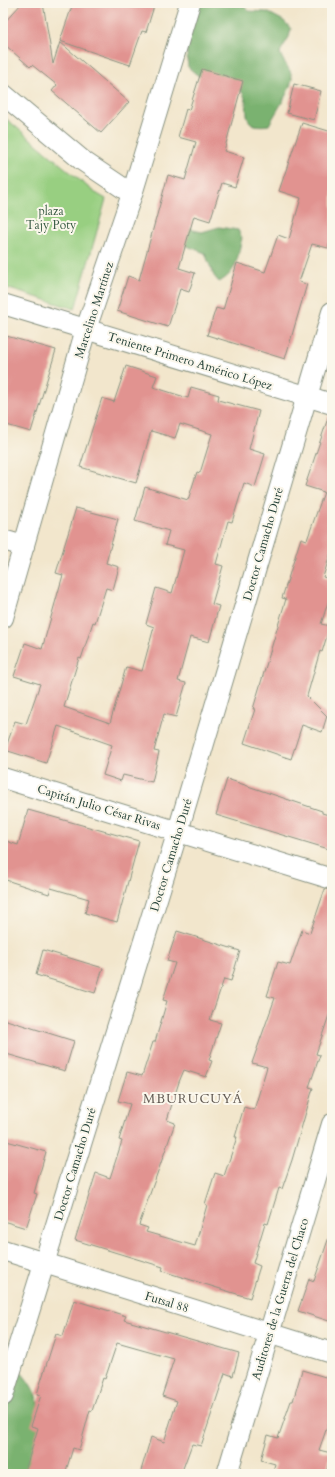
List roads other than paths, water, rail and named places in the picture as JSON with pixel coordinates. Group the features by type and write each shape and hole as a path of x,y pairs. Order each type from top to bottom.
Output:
{"street":[{"name":"Marcelino Martínez","path":"3,618 86,330 132,194 190,3"},
{"path":"3,94 83,161 132,194"},
{"name":"Teniente Primero Américo López","path":"3,304 332,404"},
{"name":"Doctor Camacho Duré","path":"3,1396 178,831 332,312"},
{"path":"3,540 24,546"},
{"name":"Capitán Julio César Rivas","path":"3,778 332,879"},
{"name":"Auditores de la Guerra del Chaco","path":"227,1474 332,1124"},
{"name":"Futsal 88","path":"3,1250 332,1353"}],"district":[{"name":"MBURUCUYÁ","path":"193,1098"}],"park label":[{"name":"plaza Tajy Poty","path":"51,218"}]}
